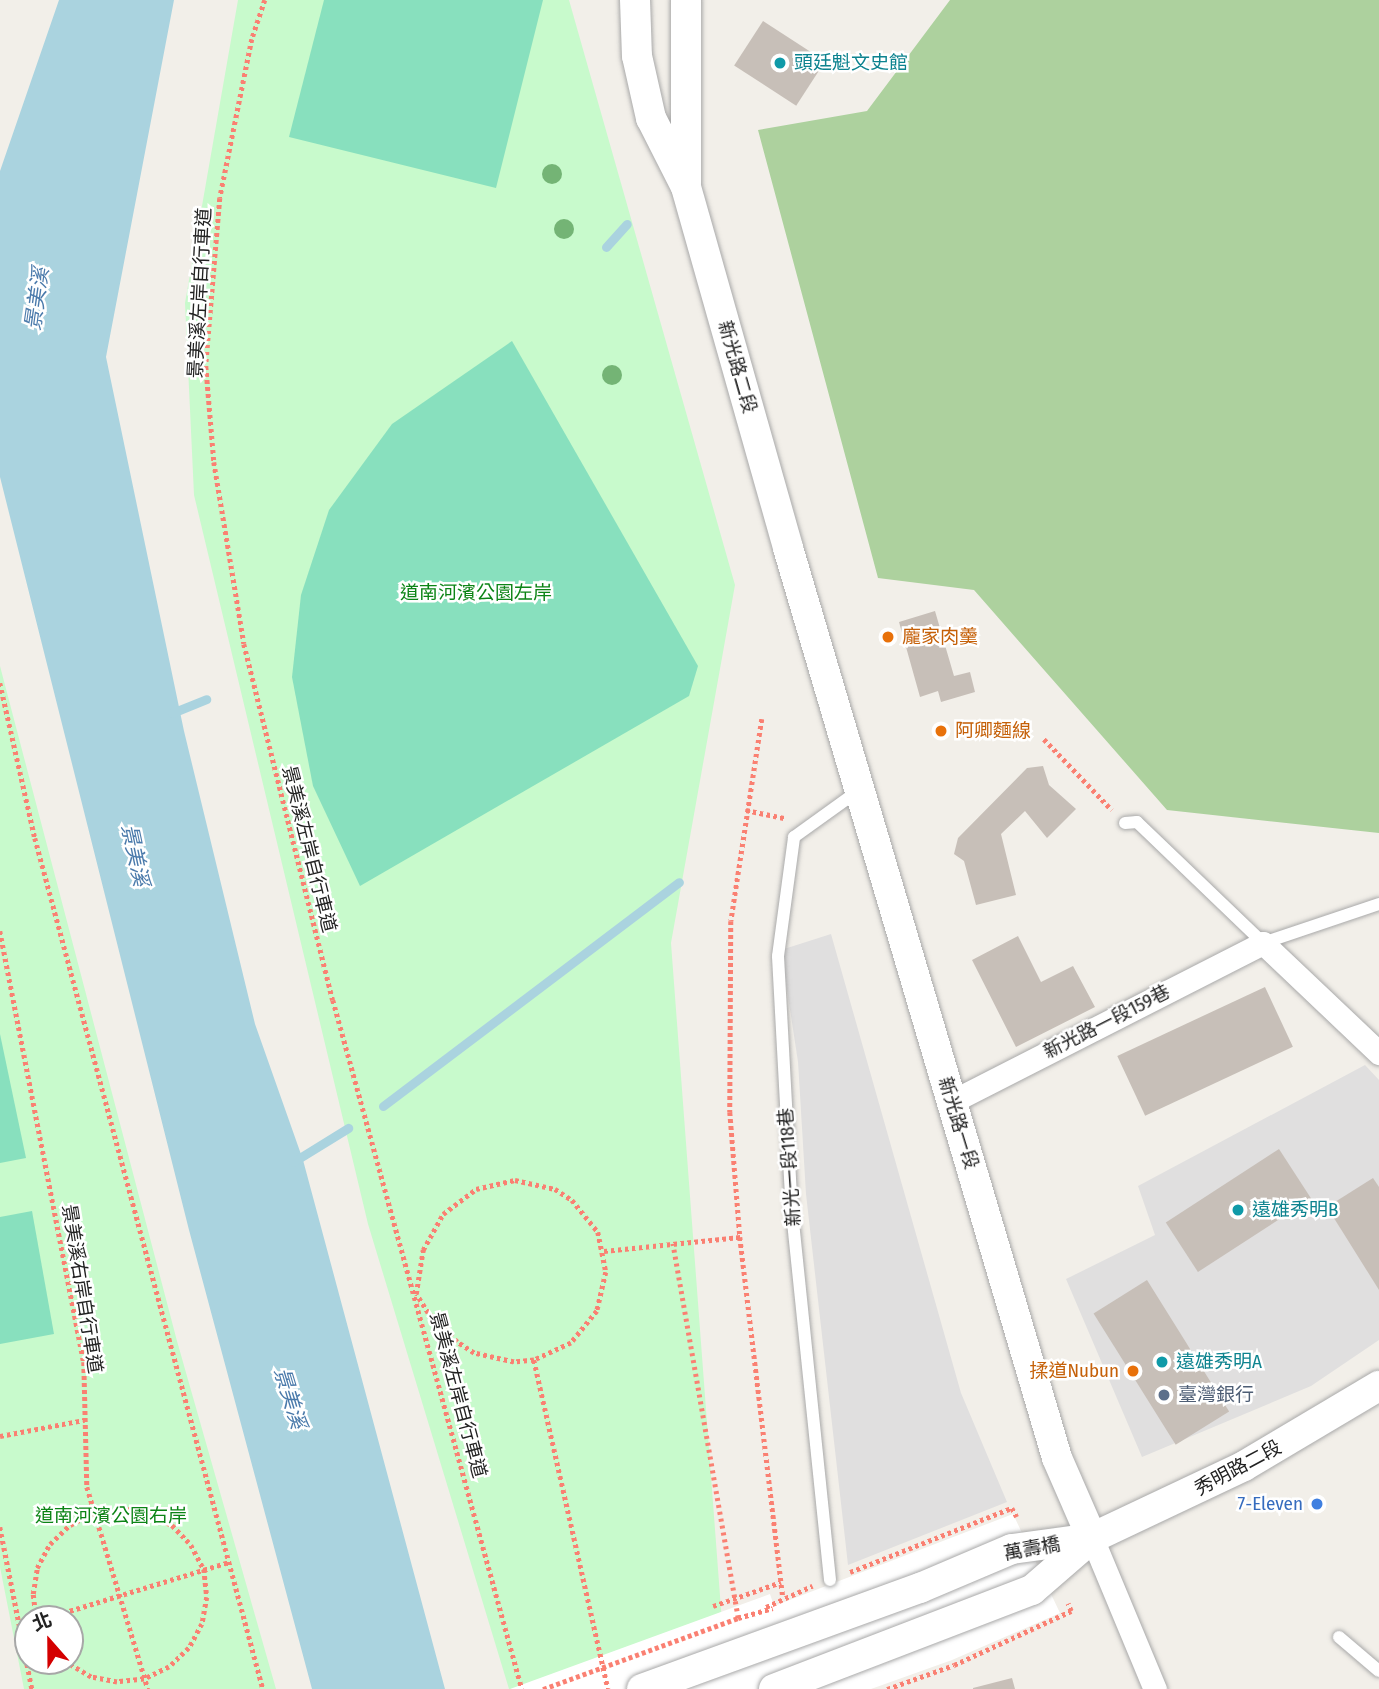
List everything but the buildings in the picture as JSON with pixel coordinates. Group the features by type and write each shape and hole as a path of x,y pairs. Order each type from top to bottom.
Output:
{"street":[{"name":"新光路二段","path":"635,0 638,56 651,118 686,187 788,548"},
{"name":"新光路二段","path":"686,0 686,187"},
{"name":"新光路一段","path":"788,548 1057,1458 1155,1689"},
{"name":"新光路一段159巷","path":"951,1102 1263,943"},
{"path":"1263,943 1379,1053"},
{"name":"秀明路二段","path":"1091,1538 1244,1466 1379,1386"},
{"name":"萬壽橋","path":"642,1689 1012,1549 1091,1538"},
{"name":"萬壽橋","path":"784,1685 1032,1590 1091,1538"}],"lane":[{"name":"新光一段118巷","path":"831,1583 792,1215 778,956 794,837 861,788"},
{"path":"1125,823 1137,821 1263,943"},
{"name":"新光路一段159巷","path":"1263,943 1379,904"},
{"path":"1339,1637 1379,1671"}],"path":[{"name":"景美溪左岸自行車道","path":"265,0 252,39 220,198 206,366 214,462 244,644 333,1000 416,1294 522,1689"},
{"path":"0,683 39,851 263,1689"},
{"path":"762,719 731,921 730,1112 740,1237 783,1597"},
{"path":"1044,739 1125,823"},
{"path":"746,810 784,819"},
{"name":"景美溪右岸自行車道","path":"0,931 83,1362 83,1466 94,1512 148,1689"},
{"path":"495,1182 536,1182 555,1189 587,1215 604,1251 604,1292 597,1311 571,1343 534,1360 494,1360 474,1353 442,1329 416,1294 423,1250 443,1214 476,1189 495,1182"},
{"path":"604,1251 740,1237"},
{"path":"543,1689 738,1618 673,1244"},
{"path":"534,1360 608,1689"},
{"path":"0,1436 84,1420"},
{"path":"34,1605 33,1594 37,1568 60,1534 94,1512 121,1508 148,1513 182,1535 204,1569 207,1597 202,1624 189,1648 169,1667 145,1679 117,1682 91,1677 84,1673"},
{"path":"765,1608 783,1597 831,1583 1012,1508 1017,1517"},
{"path":"0,1527 32,1689"},
{"path":"84,1607 229,1562"},
{"path":"713,1606 781,1582"},
{"path":"887,1689 954,1665 1071,1611 1068,1604"}],"shaded area":[{"path":"831,934 961,1393 1007,1502 848,1565 806,1194 798,1062 781,950"},
{"path":"1365,1065 1379,1080 1379,1340 1311,1386 1142,1457 1066,1279 1155,1235 1138,1186"}],"green space":[{"name":"道南河濱公園左岸","path":"238,0 569,0 735,585 671,943 727,1689 509,1689 368,1224 194,495 185,303"},
{"path":"324,0 543,0 496,188 289,137"},
{"path":"950,0 1379,0 1379,833 1167,810 974,590 878,578 758,130 867,111"},
{"path":"512,341 698,666 689,696 360,886 313,786 292,677 301,595 329,510 392,424"},
{"name":"道南河濱公園右岸","path":"0,666 177,1341 276,1689 24,1689 21,1675 84,1675 84,1605 14,1605 14,1638 0,1567"},
{"path":"0,1034 26,1158 0,1163"},
{"path":"32,1211 54,1334 0,1344 0,1217"}],"water":[{"name":"景美溪","path":"59,0 174,0 106,357 184,731 255,1024 303,1160 445,1689 312,1689 189,1230 0,477 0,171"}],"pier":[{"path":"1013,1514 1060,1613 952,1660 871,1689 510,1689 770,1594 774,1606"}],"waterway":[{"path":"606,247 627,224"},
{"path":"172,713 206,699"},
{"path":"383,1106 679,882"},
{"path":"293,1162 348,1128"}],"place":[{"name":"頭廷魁文史館","path":"780,63"},
{"name":"龐家肉羹","path":"888,637"},
{"name":"阿卿麵線","path":"941,731"},
{"name":"遠雄秀明B","path":"1238,1210"},
{"name":"遠雄秀明A","path":"1162,1362"},
{"name":"揉道Nubun","path":"1133,1371"},
{"name":"臺灣銀行","path":"1164,1395"},
{"name":"7-Eleven","path":"1317,1504"}]}
